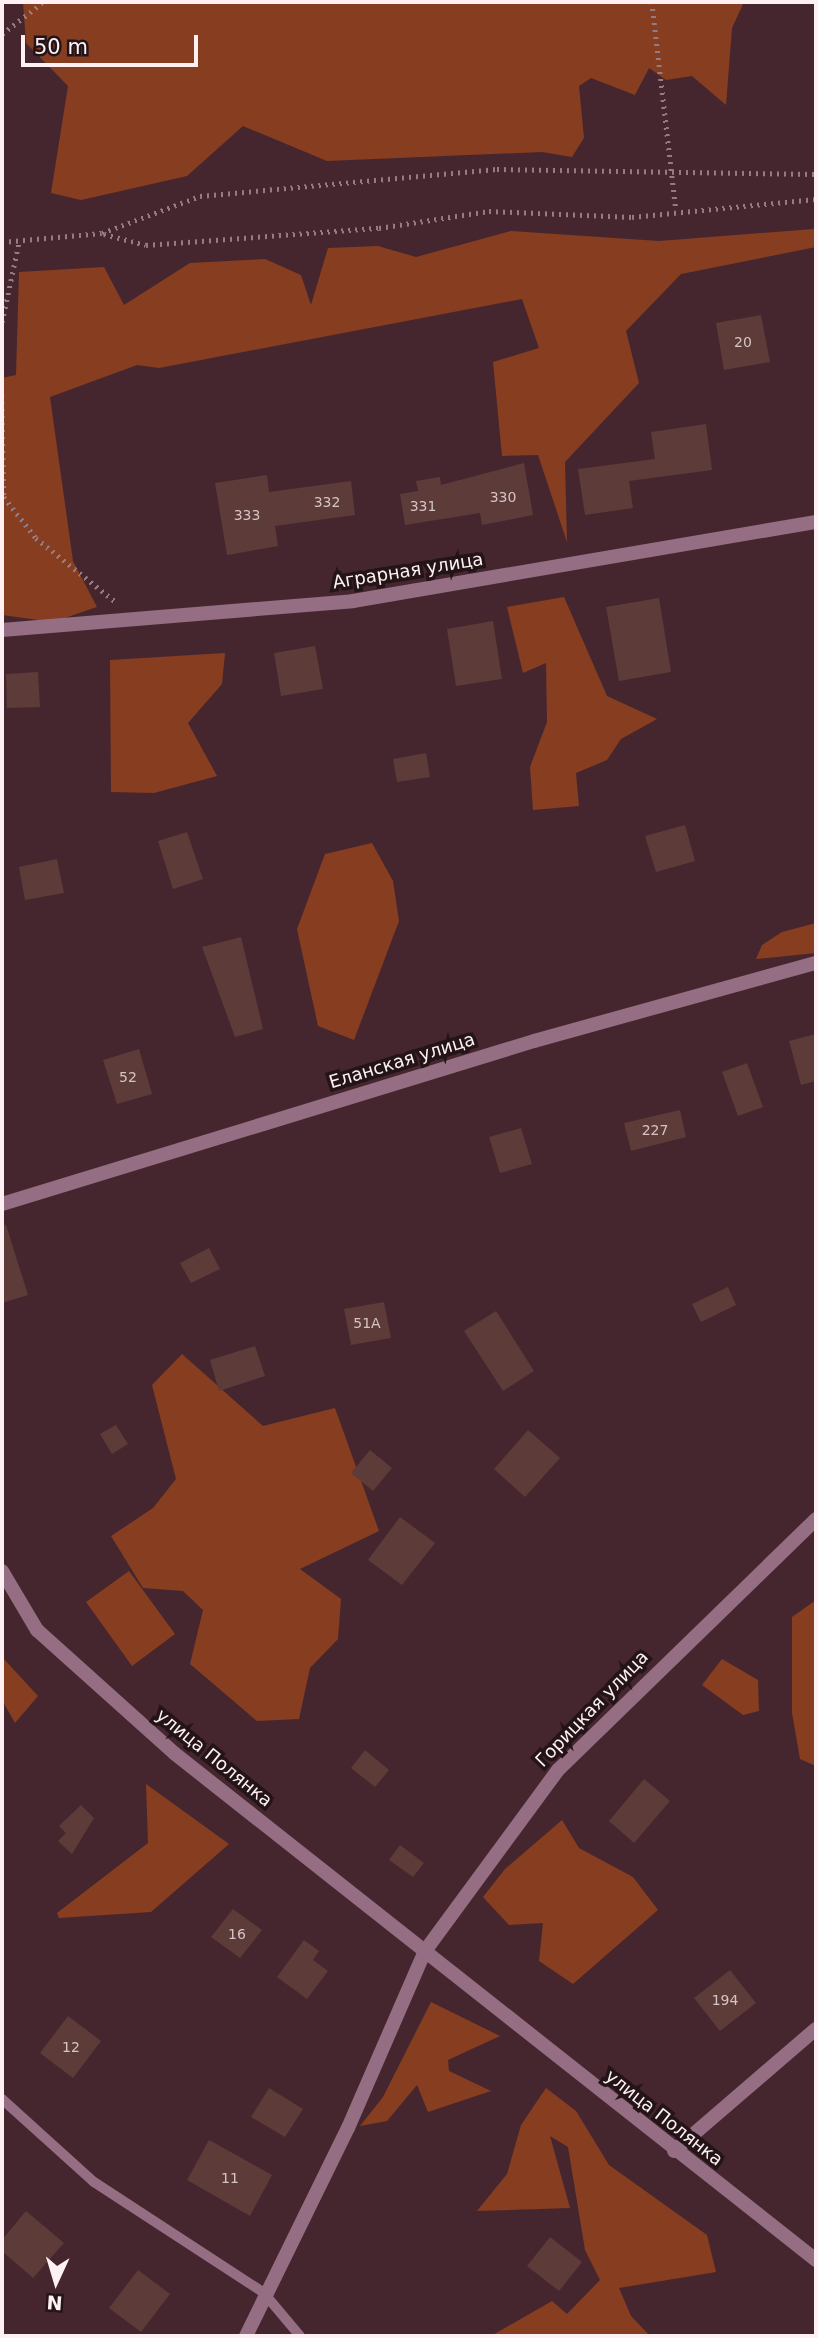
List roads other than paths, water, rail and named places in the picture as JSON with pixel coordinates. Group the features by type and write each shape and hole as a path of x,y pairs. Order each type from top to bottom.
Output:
{"street":[{"name":"Аграрная улица","path":"2,630 147,621 353,601 816,522"},
{"name":"Еланская улица","path":"2,1204 534,1041 816,963"},
{"name":"Горицкая улица","path":"425,1951 558,1770 816,1519"},
{"name":"улица Полянка","path":"2,1571 37,1630 174,1753 674,2151 816,2260"},
{"path":"246,2336 263,2292 348,2128 425,1951"},
{"path":"674,2151 816,2029"}],"lane":[{"path":"2,2099 94,2182 263,2292 300,2336"}]}
